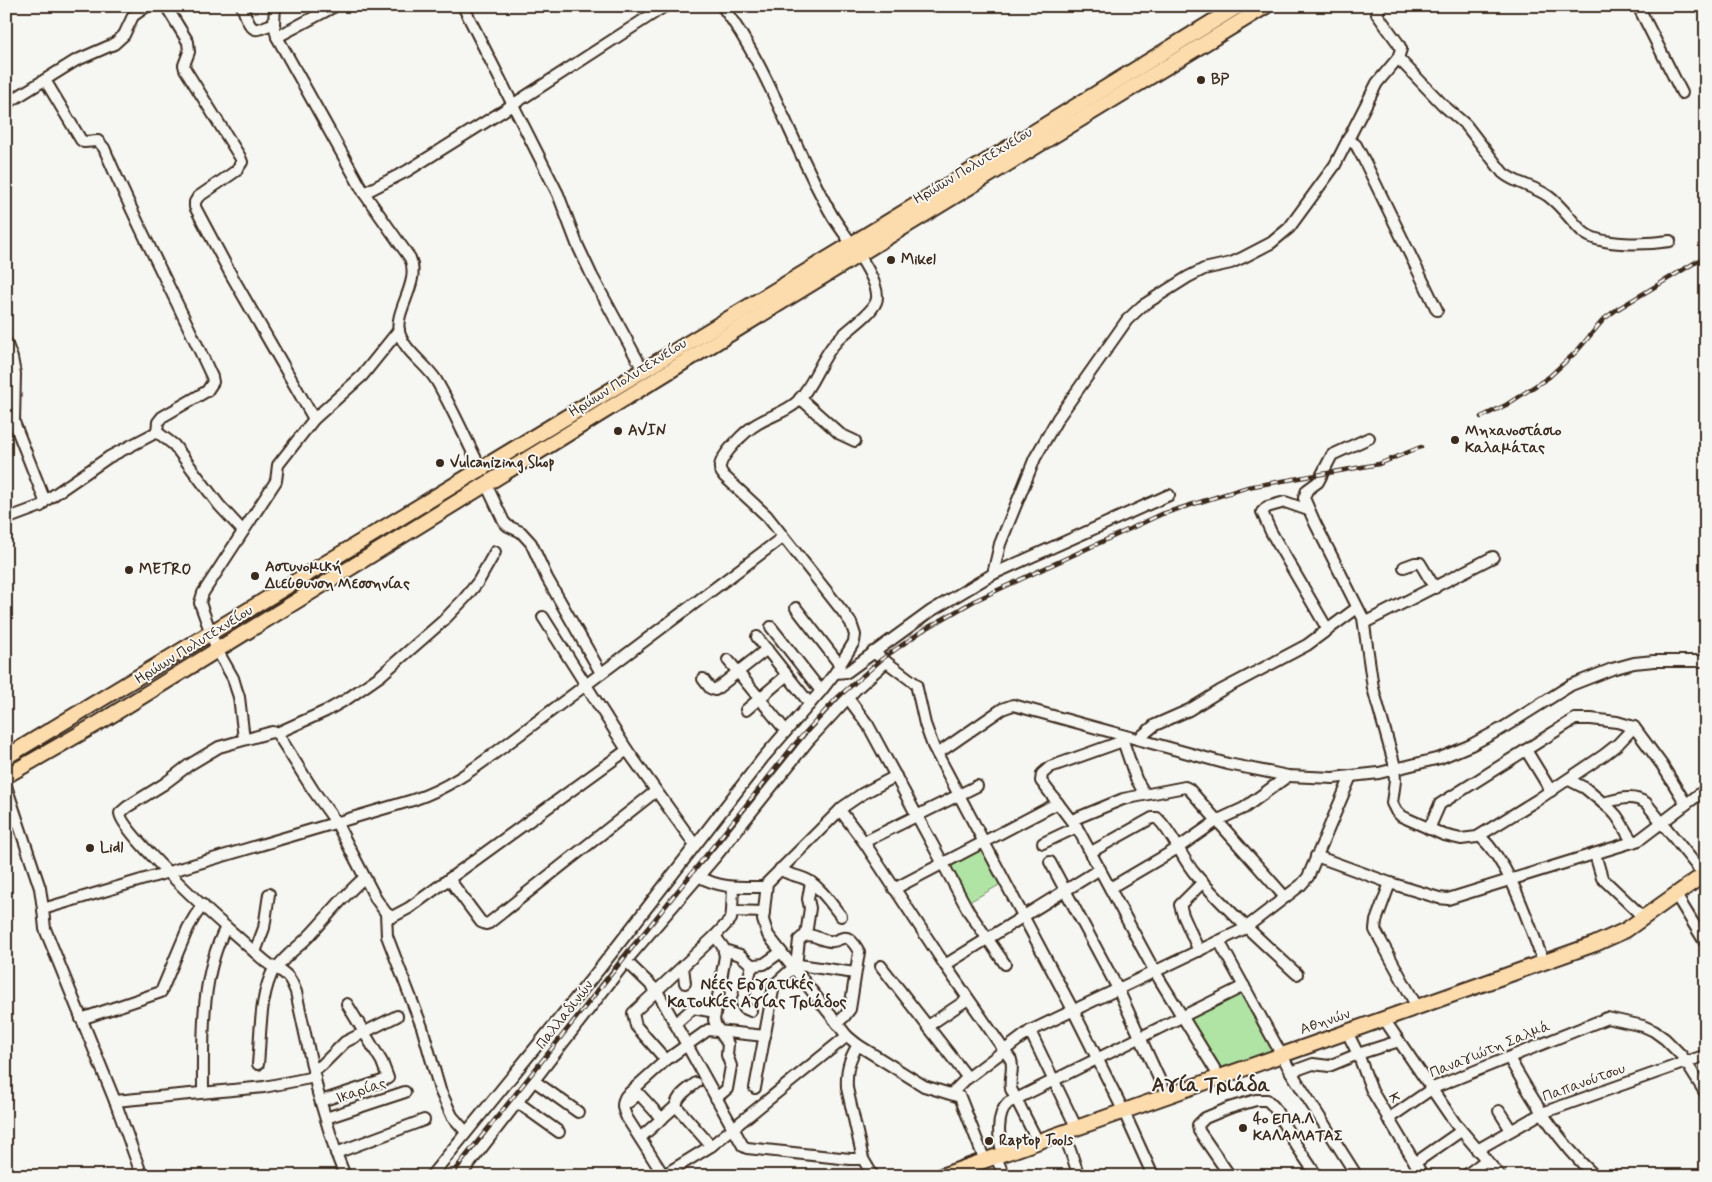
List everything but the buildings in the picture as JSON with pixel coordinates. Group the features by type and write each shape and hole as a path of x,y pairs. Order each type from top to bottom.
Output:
{"main road":[{"name":"Ηρώων Πολυτεχνείου","path":"6,776 102,721 486,484 1238,6"},
{"name":"Ηρώων Πολυτεχνείου","path":"6,757 644,370 855,249 1266,6"},
{"name":"Αθηνών","path":"942,1176 1613,937 1644,918 1705,874"}],"street":[{"path":"6,104 75,61 120,40 133,16 147,6"},
{"path":"166,6 188,42 189,52 184,65 242,162 236,171 198,198 194,202 195,207 229,271 314,419"},
{"path":"242,6 253,29 256,30 274,24"},
{"path":"244,739 233,678 217,650 200,603 206,587 276,481 278,464 314,419 362,376 398,330 412,276 413,264 364,193 277,37 274,24 275,6"},
{"path":"277,37 335,6"},
{"path":"463,6 563,207 592,276 644,370"},
{"path":"364,193 407,171 665,6"},
{"path":"432,1176 579,995 786,731 821,691 854,642 855,635 851,623 767,516 720,470 720,465 738,440 752,427 789,408 800,398 834,343 867,314 876,303 878,295 876,283 814,182 746,42 722,6"},
{"path":"993,574 1000,544 1023,484 1042,444 1131,316 1156,297 1194,273 1237,261 1262,248 1284,233 1330,172 1377,83 1398,58 1401,49 1377,14 1382,6"},
{"path":"1638,6 1682,93"},
{"path":"1398,58 1466,126 1503,173 1510,178 1532,186 1548,196 1587,235 1634,244 1670,241"},
{"path":"45,80 81,140 84,142 98,141 104,148 212,377 213,382 207,391 162,417 158,422 157,432"},
{"path":"1348,139 1354,143 1366,162 1437,310"},
{"path":"398,330 408,348 435,380 481,469"},
{"path":"6,342 15,374 14,422 45,501"},
{"path":"800,398 840,434 855,441"},
{"path":"6,519 41,506 45,501 109,457 157,432"},
{"path":"157,432 174,445 220,505 243,531"},
{"path":"1369,438 1332,455 1318,482 1309,488 1304,500 1364,622 1373,688 1395,769 1392,800 1394,808 1401,816 1444,835 1462,838 1480,836 1569,780 1611,750 1634,727"},
{"path":"486,484 504,522 521,532 530,543 547,578 601,673"},
{"path":"796,608 837,669 847,672 950,599 993,574 1169,495"},
{"path":"1308,510 1285,502 1267,507 1262,512 1270,532 1328,630"},
{"path":"43,909 413,800 450,785 783,536"},
{"path":"345,1176 336,1153 321,1101 296,992 289,977 255,952 226,927 168,872 129,830 121,819 121,812 219,747 272,732 277,733 326,711 347,699 380,676 443,622 478,582 495,552"},
{"path":"1364,622 1435,588 1493,557"},
{"path":"1404,567 1415,562 1420,563 1435,588"},
{"path":"1138,739 1155,725 1182,713 1295,652 1357,608"},
{"path":"543,616 626,750 695,845"},
{"path":"772,627 821,691"},
{"path":"758,637 810,704"},
{"path":"702,679 710,688 715,690 767,649"},
{"path":"874,652 916,684 925,724 937,754 1074,1010 1124,1112 1152,1176"},
{"path":"728,660 786,731"},
{"path":"937,754 1002,709 1010,706 1021,706 1123,738 1138,739 1228,764 1288,776 1325,778 1351,776 1395,769 1435,759 1471,745 1501,729 1561,690 1601,673 1642,662 1669,660 1706,661"},
{"name":"Παλλαδινών","path":"460,1176 626,962 717,855 809,740 861,684 886,662"},
{"path":"746,710 787,675"},
{"path":"848,698 868,725 969,912 1005,964"},
{"path":"1429,829 1438,805 1575,719 1617,722 1634,727 1662,765 1686,804"},
{"path":"277,733 336,822 376,900 386,913 392,917 398,915 449,879 626,750"},
{"path":"1123,738 1136,779 1145,794"},
{"path":"1123,738 1045,770 1041,776 1041,781 1075,823 1154,972 1219,1076"},
{"path":"1526,750 1551,791"},
{"path":"896,776 862,794 840,810 768,880 764,920 768,934 847,1036 858,1045 924,1086 959,1097 995,1157 1004,1176"},
{"path":"1110,888 1178,848 1218,820 1244,808 1288,776"},
{"path":"952,1094 968,1078 1030,1031 1248,927 1285,898 1306,880 1351,776"},
{"path":"1569,780 1585,788 1620,818 1626,833 1633,842"},
{"path":"6,786 40,888 45,929 115,1101 142,1176"},
{"path":"864,842 977,786"},
{"path":"1043,843 1075,823 1123,799 1185,787 1218,820 1285,898"},
{"path":"1316,856 1390,883 1444,899 1633,842 1644,837 1706,788"},
{"path":"449,879 481,922 486,924 656,791"},
{"path":"1604,803 1620,798 1637,798 1650,806 1705,874"},
{"path":"894,889 1058,803"},
{"path":"840,810 864,842 1012,1064 1010,1086 1038,1142"},
{"path":"1091,852 1154,818 1159,820 1192,870 1297,974"},
{"path":"1480,836 1491,849 1509,879 1544,963"},
{"path":"1595,854 1602,878 1644,918"},
{"path":"1050,862 1118,990 1167,1096"},
{"path":"780,869 785,873 811,882 841,916"},
{"path":"945,965 1100,869"},
{"path":"698,876 715,884 732,887 766,887"},
{"path":"258,1064 264,1002 269,978 284,958 305,940 350,890 364,878"},
{"path":"806,935 811,882"},
{"path":"1199,950 1181,912 1180,905 1203,882"},
{"path":"1390,883 1376,921 1375,930 1417,1007"},
{"path":"666,1060 636,1026 633,1013 731,919 732,887"},
{"path":"255,952 264,928 269,894"},
{"path":"1676,894 1706,944"},
{"path":"81,1019 161,992 188,928 203,905"},
{"path":"732,911 764,912"},
{"path":"386,913 387,936 422,1027 440,1090 452,1116 466,1132"},
{"path":"203,1092 203,1040 206,1002 218,943 226,927"},
{"path":"795,967 800,940 806,935 814,935 824,940 834,941 843,938 850,940 859,952 856,973 850,1009 837,1023"},
{"path":"715,936 724,950 725,956 715,1012 715,1023 728,1044 727,1056 731,1066 727,1089 716,1098"},
{"path":"1219,941 1291,1072 1357,1176"},
{"path":"724,950 740,955 753,966"},
{"path":"751,1011 744,1008 742,1003 749,972 753,966 764,964 781,952"},
{"path":"626,962 657,991 688,1044 742,1145 747,1148 863,1159"},
{"path":"755,1088 774,985 795,967 807,966 856,973"},
{"path":"880,966 968,1078"},
{"path":"683,967 685,983"},
{"path":"995,1157 1000,1144 1000,1116 1006,1105 1016,1098 1244,986"},
{"path":"928,1026 968,999"},
{"path":"321,1101 388,1078 382,1062 347,1004"},
{"path":"675,1024 693,1008 715,1012"},
{"path":"115,1101 278,1085 314,1074 343,1044 397,1016"},
{"name":"Παναγιώτη Σαλμά","path":"1388,1119 1431,1090 1607,1018 1643,1026 1654,1031 1678,1051 1686,1062"},
{"path":"1384,1019 1461,1132 1500,1176"},
{"path":"765,1036 708,1030 666,1060 623,1100 622,1107 627,1118 664,1175 733,1130 847,1036"},
{"path":"1030,1031 1054,1081 1071,1131 1079,1176"},
{"name":"Κ","path":"1347,1032 1358,1054 1372,1091 1423,1176"},
{"path":"1291,1072 1308,1065 1329,1066 1358,1054 1399,1041"},
{"path":"858,1045 849,1063 846,1079 863,1159 873,1176"},
{"path":"1300,1048 1308,1065"},
{"name":"Παπανούτσου","path":"1477,1150 1542,1113 1706,1055"},
{"path":"1508,1058 1542,1113 1568,1149 1595,1176"},
{"path":"1686,1062 1706,1094"},
{"path":"533,1080 578,1112"},
{"path":"640,1138 676,1106 676,1102 683,1093 696,1083"},
{"name":"Ικαρίας","path":"326,1118 405,1092"},
{"path":"629,1102 637,1095 640,1095 662,1119"},
{"path":"1230,1176 1199,1131 1198,1125 1205,1118 1229,1108 1264,1100 1274,1107 1294,1142 1317,1176"},
{"path":"517,1102 559,1132"},
{"path":"676,1106 711,1146"},
{"path":"1499,1111 1511,1130"},
{"path":"336,1153 424,1120"},
{"path":"1415,1162 1461,1132"},
{"path":"1465,1176 1486,1160"}],"green space":[{"path":"982,848 1001,884 969,902 950,865"},
{"path":"1240,994 1272,1050 1219,1068 1188,1019"}],"railway":[{"path":"1481,417 1506,405 1549,377 1577,351 1604,319 1616,310 1706,256"},
{"path":"450,1176 794,745 837,698 882,659 922,631 974,601 1162,514 1248,487 1379,464 1421,447"}],"place":[{"name":"BP","path":"1201,80"},
{"name":"Mikel","path":"891,260"},
{"name":"AVIN","path":"618,431"},
{"name":"Μηχανοστάσιο Καλαμάτας","path":"1455,440"},
{"name":"Vulcanizing Shop","path":"440,463"},
{"name":"METRO","path":"129,570"},
{"name":"Αστυνομική Διεύθυνση Μεσσηνίας","path":"255,576"},
{"name":"Lidl","path":"90,848"},
{"name":"4ο ΕΠΑ.Λ ΚΑΛΑΜΑΤΑΣ","path":"1243,1128"},
{"name":"Raptop Tools","path":"989,1141"}],"district":[{"name":"Νέες Εργατικές Κατοικίες Αγίας Τριάδος","path":"757,993"},
{"name":"Αγία Τριάδα","path":"1211,1085"}]}
